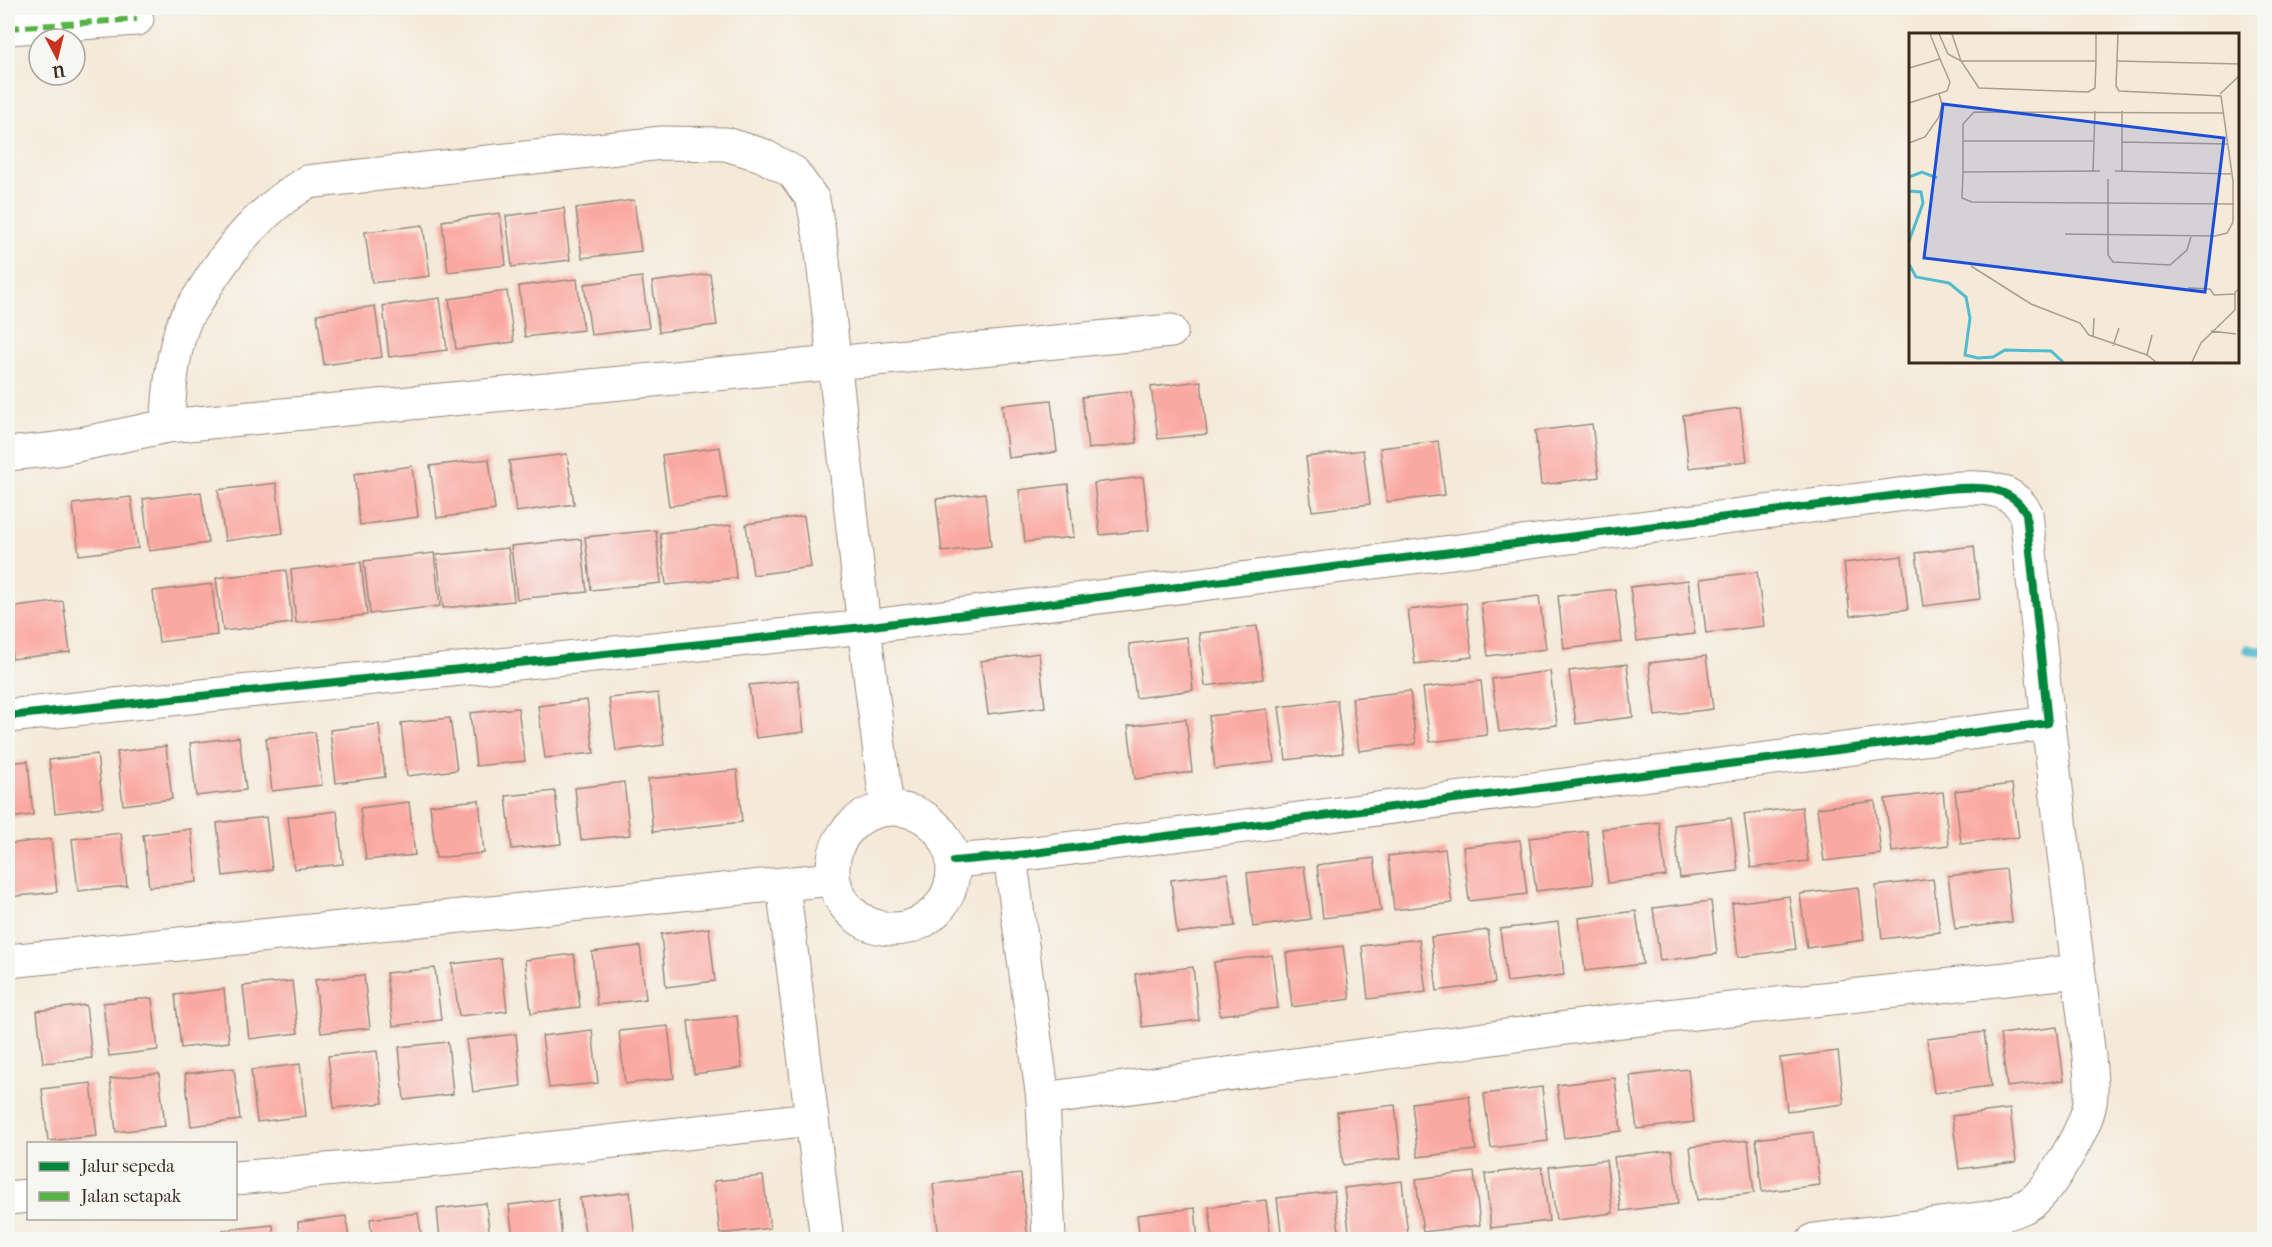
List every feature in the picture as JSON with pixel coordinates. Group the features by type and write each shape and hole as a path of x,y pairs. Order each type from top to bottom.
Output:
{"street":[{"path":"8,28 137,19"},
{"path":"167,426 171,368 184,321 219,265 253,223 279,199 307,182 662,143 726,144 762,155 793,172 813,200 821,243 887,809"},
{"path":"8,454 57,449 167,426 1171,331"},
{"path":"8,716 864,627 1933,490 1975,487 2007,493 2021,505 2026,513 2048,723 2089,1057 2090,1104 2068,1154 2034,1201 2018,1210 1994,1217 1814,1239"},
{"path":"954,861 1011,856 2048,723"},
{"path":"887,809 911,811 931,822 946,839 954,861 953,885 942,906 924,921 902,930 878,928 857,918 841,900 833,879 833,858 840,840 860,819 887,809"},
{"path":"1011,856 1043,1099 1049,1239"},
{"path":"8,961 833,879"},
{"path":"783,885 826,1239"},
{"path":"1043,1099 1603,1023 2078,971"},
{"path":"237,1178 482,1156 811,1119"},
{"path":"8,1198 27,1196"}],"building":[{"path":"634,200 641,251 582,258 576,208"},
{"path":"564,208 570,260 512,267 506,216"},
{"path":"500,213 506,265 448,272 442,221"},
{"path":"423,225 430,276 372,283 365,232"},
{"path":"710,274 717,325 659,332 652,282"},
{"path":"642,277 649,328 591,335 584,284"},
{"path":"577,279 583,330 525,337 519,286"},
{"path":"507,291 514,342 456,349 449,299"},
{"path":"440,298 447,350 389,357 383,306"},
{"path":"375,306 382,357 324,365 317,314"},
{"path":"1201,381 1207,434 1158,439 1151,387"},
{"path":"1131,391 1137,443 1088,449 1082,397"},
{"path":"1051,400 1057,452 1008,458 1002,405"},
{"path":"1740,408 1747,461 1689,468 1683,415"},
{"path":"1592,424 1599,477 1541,485 1535,431"},
{"path":"1438,441 1445,495 1387,502 1380,448"},
{"path":"720,447 727,498 669,506 662,455"},
{"path":"1363,450 1370,504 1312,511 1306,457"},
{"path":"567,454 574,504 516,512 509,461"},
{"path":"489,459 495,510 437,518 430,466"},
{"path":"412,466 418,517 360,525 354,474"},
{"path":"1143,477 1149,530 1100,535 1094,483"},
{"path":"276,483 283,533 225,541 218,490"},
{"path":"1068,484 1074,537 1025,542 1019,490"},
{"path":"201,492 208,543 149,551 143,499"},
{"path":"985,493 991,546 942,552 936,499"},
{"path":"131,497 138,548 79,555 73,504"},
{"path":"804,516 811,567 753,575 746,524"},
{"path":"731,525 736,578 666,585 660,533"},
{"path":"656,530 661,583 591,590 585,537"},
{"path":"581,539 587,592 517,599 511,546"},
{"path":"1974,546 1980,599 1923,606 1916,553"},
{"path":"508,548 514,601 443,608 437,555"},
{"path":"434,553 440,606 370,614 364,561"},
{"path":"1902,556 1908,609 1850,616 1844,563"},
{"path":"361,562 367,615 296,623 291,570"},
{"path":"286,570 292,623 223,631 216,578"},
{"path":"1757,572 1764,626 1706,633 1700,579"},
{"path":"1688,580 1695,634 1637,641 1630,587"},
{"path":"212,584 217,635 159,642 153,591"},
{"path":"1615,589 1622,642 1564,649 1558,596"},
{"path":"1539,596 1546,649 1488,656 1481,603"},
{"path":"63,601 70,652 12,659 8,608"},
{"path":"1466,603 1472,657 1415,664 1408,610"},
{"path":"1257,626 1263,679 1205,686 1199,633"},
{"path":"1187,637 1193,690 1136,698 1129,644"},
{"path":"1039,653 1045,707 988,714 981,661"},
{"path":"1706,656 1713,709 1655,716 1649,663"},
{"path":"1627,664 1633,717 1576,724 1569,671"},
{"path":"1550,671 1557,725 1499,732 1492,679"},
{"path":"798,680 804,732 756,738 749,685"},
{"path":"1481,681 1487,735 1430,742 1423,688"},
{"path":"1410,691 1416,744 1359,751 1352,698"},
{"path":"658,693 664,745 616,751 609,698"},
{"path":"587,700 594,753 545,758 538,706"},
{"path":"1337,700 1343,753 1286,760 1279,707"},
{"path":"518,708 525,761 476,766 470,713"},
{"path":"1267,709 1274,762 1215,769 1209,716"},
{"path":"450,718 457,770 407,776 401,723"},
{"path":"1186,719 1192,772 1135,779 1128,726"},
{"path":"379,724 385,777 336,783 330,730"},
{"path":"315,732 322,785 272,791 266,738"},
{"path":"239,737 246,790 196,796 190,743"},
{"path":"166,746 172,799 123,805 117,752"},
{"path":"97,754 103,807 55,813 49,760"},
{"path":"28,761 33,815 8,818 8,763"},
{"path":"737,770 742,822 653,832 648,779"},
{"path":"624,782 630,835 581,840 575,788"},
{"path":"2012,784 2019,837 1961,844 1955,791"},
{"path":"555,791 561,844 512,849 506,796"},
{"path":"1943,792 1949,845 1892,852 1885,799"},
{"path":"479,800 484,853 436,858 430,805"},
{"path":"1875,801 1881,854 1824,861 1817,808"},
{"path":"409,802 415,855 366,860 360,808"},
{"path":"1802,807 1808,861 1751,868 1744,814"},
{"path":"337,811 343,864 294,869 288,817"},
{"path":"266,817 272,870 223,876 217,823"},
{"path":"1731,818 1738,871 1680,878 1674,825"},
{"path":"1659,822 1666,876 1608,883 1602,829"},
{"path":"191,829 197,882 149,887 143,835"},
{"path":"1587,831 1593,884 1536,891 1529,838"},
{"path":"121,833 127,886 78,891 72,839"},
{"path":"51,839 57,892 8,897 8,844"},
{"path":"1520,840 1527,894 1469,901 1463,847"},
{"path":"1445,849 1452,903 1394,910 1388,856"},
{"path":"1374,858 1381,911 1323,918 1317,865"},
{"path":"1304,866 1311,919 1253,927 1247,873"},
{"path":"2006,869 2012,922 1955,929 1948,876"},
{"path":"1228,873 1235,926 1177,933 1171,880"},
{"path":"1933,879 1940,932 1882,939 1876,886"},
{"path":"1858,887 1864,940 1807,948 1800,894"},
{"path":"1789,896 1796,949 1738,957 1732,903"},
{"path":"1711,901 1717,954 1660,961 1653,908"},
{"path":"1636,911 1643,964 1585,971 1579,918"},
{"path":"1558,922 1564,975 1507,982 1500,929"},
{"path":"709,928 715,981 666,987 661,934"},
{"path":"1488,930 1495,983 1437,991 1431,937"},
{"path":"1419,939 1426,992 1368,999 1362,946"},
{"path":"640,946 646,999 597,1005 592,952"},
{"path":"1343,946 1350,999 1292,1007 1286,953"},
{"path":"574,954 580,1007 531,1013 525,960"},
{"path":"1272,955 1278,1008 1220,1015 1214,962"},
{"path":"501,958 507,1011 459,1016 452,964"},
{"path":"1193,967 1199,1020 1142,1027 1135,974"},
{"path":"435,968 441,1020 393,1026 386,973"},
{"path":"364,975 370,1028 321,1033 315,980"},
{"path":"292,981 298,1033 249,1039 243,986"},
{"path":"224,989 229,1042 181,1048 175,995"},
{"path":"152,998 158,1050 109,1056 103,1003"},
{"path":"86,1005 92,1058 43,1063 37,1011"},
{"path":"737,1016 742,1068 694,1074 688,1021"},
{"path":"668,1026 674,1078 625,1084 619,1031"},
{"path":"2057,1027 2064,1080 2007,1087 2000,1034"},
{"path":"592,1030 598,1083 549,1088 542,1036"},
{"path":"1984,1032 1991,1086 1934,1093 1927,1039"},
{"path":"516,1034 521,1086 473,1092 466,1040"},
{"path":"448,1042 453,1094 404,1100 399,1047"},
{"path":"377,1051 383,1103 334,1108 328,1056"},
{"path":"1838,1051 1844,1104 1787,1111 1780,1058"},
{"path":"300,1064 306,1116 257,1122 251,1070"},
{"path":"234,1068 240,1120 191,1126 185,1074"},
{"path":"1688,1069 1694,1122 1637,1129 1630,1076"},
{"path":"159,1073 165,1126 116,1132 110,1079"},
{"path":"1615,1078 1621,1131 1564,1138 1557,1085"},
{"path":"91,1083 97,1136 48,1141 42,1089"},
{"path":"1542,1087 1548,1141 1491,1148 1484,1094"},
{"path":"1469,1096 1476,1150 1418,1157 1412,1103"},
{"path":"1395,1105 1401,1158 1343,1165 1337,1112"},
{"path":"2010,1109 2016,1162 1959,1169 1952,1116"},
{"path":"1813,1132 1820,1185 1762,1192 1756,1139"},
{"path":"1748,1140 1754,1193 1697,1200 1690,1147"},
{"path":"1672,1150 1678,1204 1621,1211 1614,1157"},
{"path":"1606,1160 1613,1213 1556,1220 1549,1167"},
{"path":"1542,1167 1549,1221 1491,1228 1485,1174"},
{"path":"1474,1172 1480,1225 1423,1232 1416,1179"},
{"path":"1021,1174 1028,1240 939,1240 933,1184"},
{"path":"763,1176 770,1228 720,1234 714,1181"},
{"path":"1402,1181 1408,1235 1350,1240 1344,1188"},
{"path":"1334,1191 1340,1240 1282,1240 1277,1198"},
{"path":"630,1192 635,1240 586,1240 580,1198"},
{"path":"558,1199 562,1240 513,1240 509,1205"},
{"path":"1266,1200 1271,1240 1213,1240 1209,1207"},
{"path":"486,1203 490,1240 440,1240 437,1209"},
{"path":"1195,1208 1198,1240 1140,1240 1137,1215"},
{"path":"418,1213 422,1240 372,1240 370,1219"},
{"path":"346,1216 349,1240 299,1240 298,1222"},
{"path":"273,1225 274,1240 224,1240 223,1230"},
{"path":"198,1234 198,1240 163,1240 162,1238"}],"waterway":[{"path":"2248,649 2264,651"}],"marked path":[{"path":"8,28 137,19"}],"cycle path":[{"path":"8,716 864,627 1945,489 1979,488 2001,492 2019,503 2026,513 2048,723 1010,856 954,861"}]}
